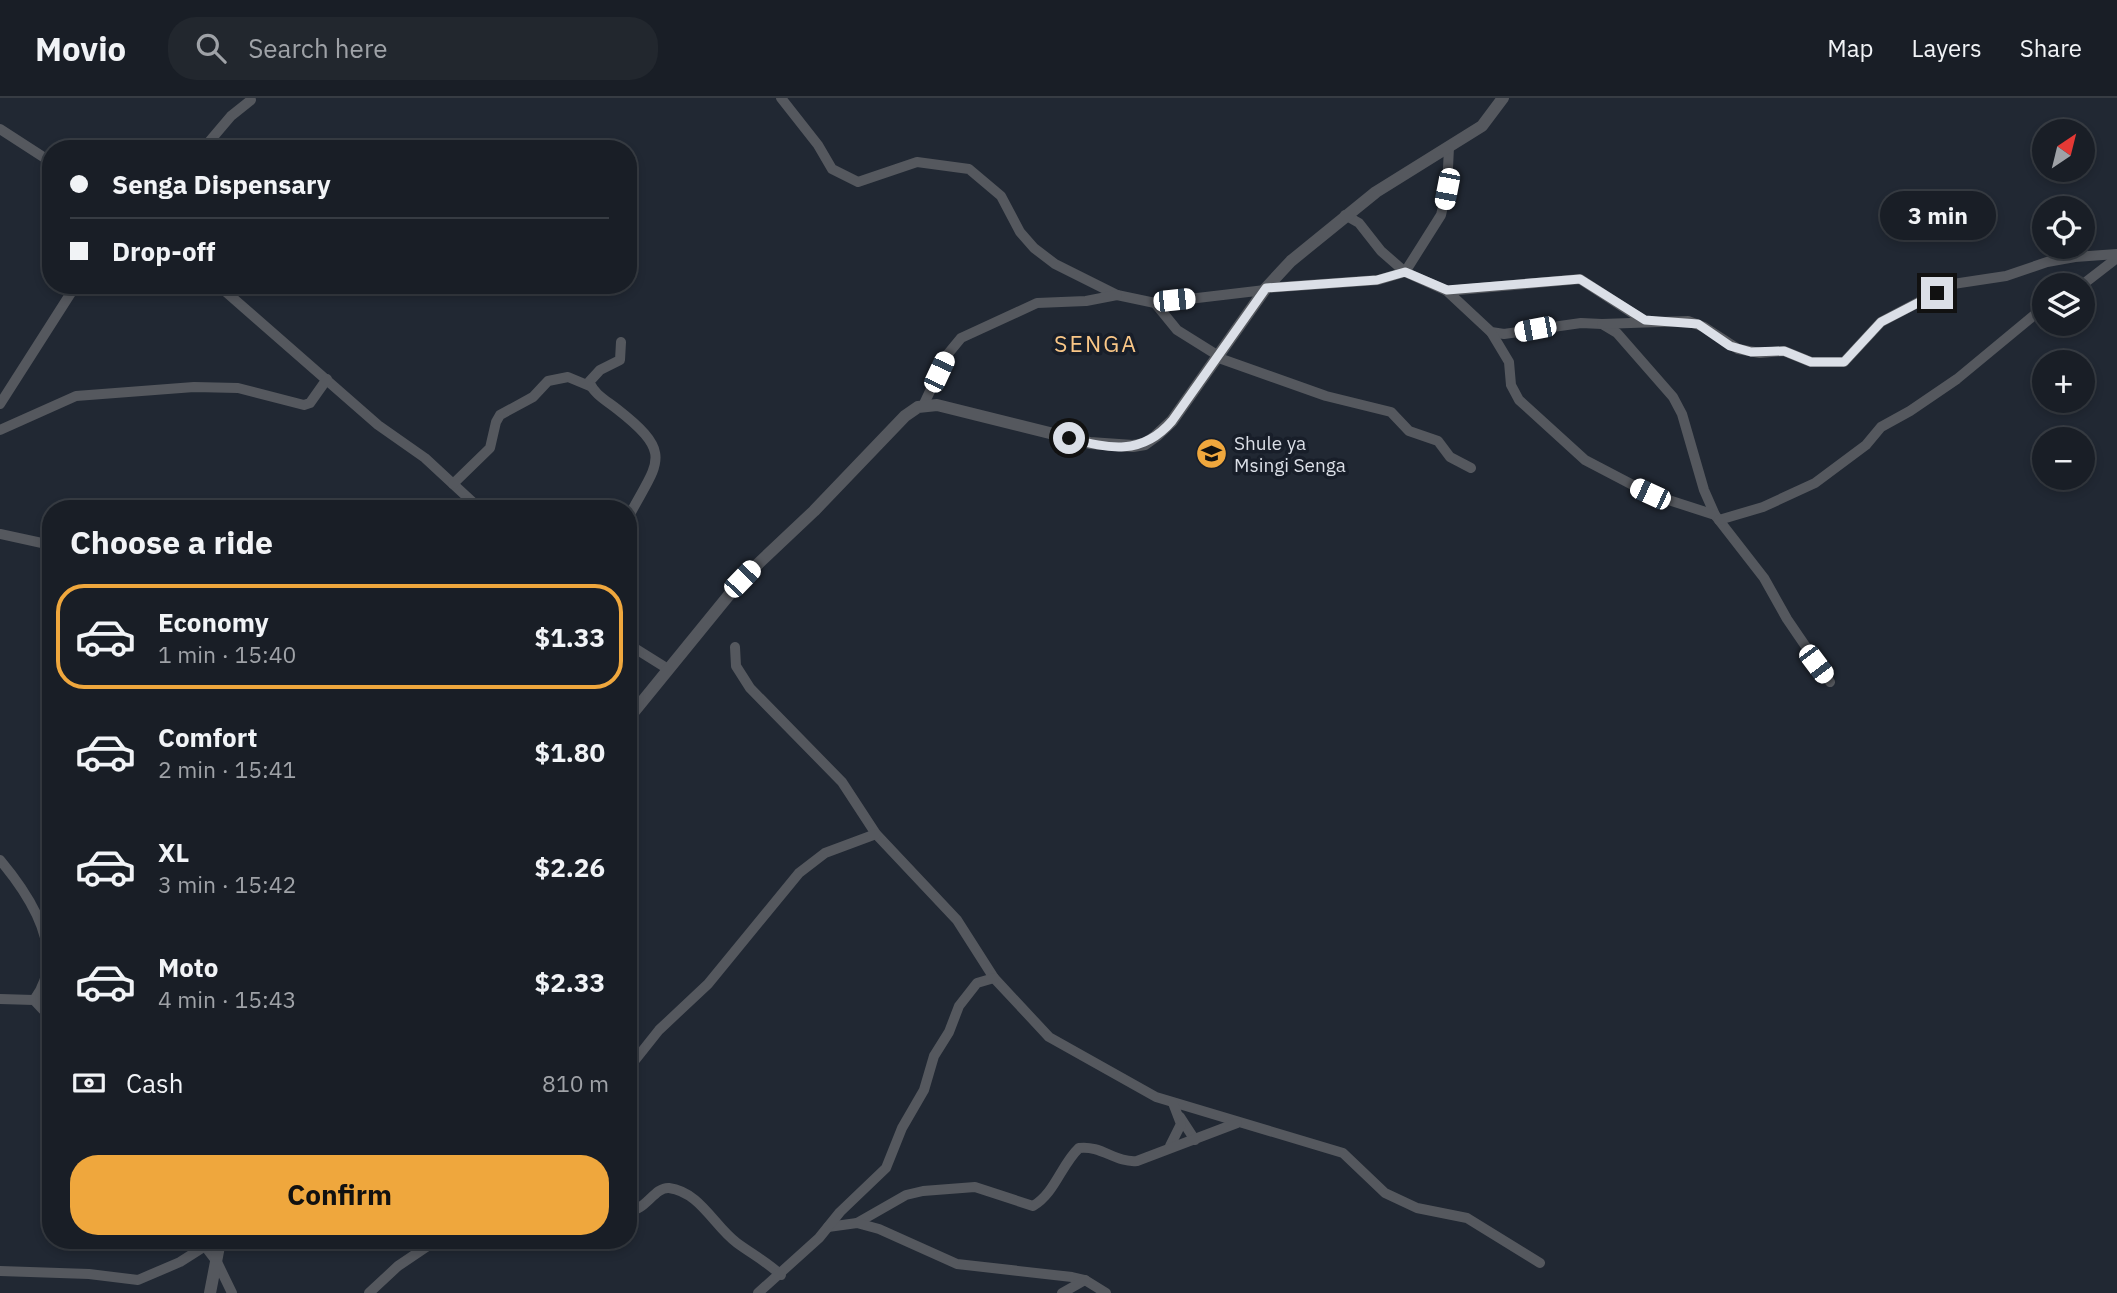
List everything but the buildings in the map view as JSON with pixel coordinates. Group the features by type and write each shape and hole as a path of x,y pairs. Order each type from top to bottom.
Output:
{"street":[{"path":"781,98 818,145 832,169 842,176 858,182 917,162 969,169 1001,196 1020,232 1034,248 1055,264 1116,295 1155,303 1265,289 1377,280 1405,272 1441,215 1447,189 1449,148"},
{"path":"637,708 768,552 814,511 905,416 923,406 937,405 1090,443 1114,446 1145,444 1172,421 1265,289 1291,261 1345,215 1403,174 1482,126 1503,98"},
{"path":"211,140 231,116 251,100"},
{"path":"0,129 42,156"},
{"path":"1345,215 1359,223 1381,251 1405,272 1447,290 1491,332 1509,362 1511,385 1519,400 1585,460 1650,494 1717,517 1763,507 1815,483 1866,445 1881,427 1916,408 1957,379 2032,317"},
{"path":"2095,274 2117,256"},
{"path":"1491,332 1504,334 1555,325 1645,320 1698,324 1730,346 1751,352 1784,351 1811,362 1844,362 1881,322 1953,284 2007,276 2047,262 2076,257 2117,256"},
{"path":"1447,290 1580,279 1645,320"},
{"path":"0,404 70,294"},
{"path":"228,294 378,425 406,442 470,500"},
{"path":"923,406 947,355 961,338 1037,303 1086,302 1116,295"},
{"path":"1155,303 1177,330 1217,356 1326,396 1391,412 1409,431 1438,441 1450,457 1471,468"},
{"path":"1602,324 1636,352 1673,397 1682,414 1703,490 1717,517 1764,578 1787,619 1830,682"},
{"path":"592,387 589,382 595,373 620,360 621,342"},
{"path":"453,484 490,448 500,415 533,397 548,381 568,377 592,387 646,434 656,451 653,476 637,503"},
{"path":"0,430 76,396 194,387 238,388 304,405 310,403 327,379"},
{"path":"0,534 42,543"},
{"path":"735,647 736,666 750,688 842,782 876,834 957,920 994,978 1058,1043 1125,1082 1173,1104 1343,1153 1385,1193 1436,1214 1467,1218 1539,1263"},
{"path":"637,650 668,669"},
{"path":"637,1058 659,1030 708,985 799,873 825,853 876,834"},
{"path":"0,860 30,902 42,933"},
{"path":"758,1293 781,1275 886,1168 902,1128 924,1090 934,1056 949,1032 959,1006 977,983 994,978"},
{"path":"34,1000 42,985"},
{"path":"0,999 34,1000 42,1007"},
{"path":"1173,1104 1195,1140"},
{"path":"1170,1146 1180,1129 1179,1116"},
{"path":"827,1227 857,1223 906,1195 923,1191 975,1187 1033,1206 1048,1194 1059,1172 1079,1148 1100,1149 1126,1162 1137,1161 1170,1146 1195,1140 1237,1123"},
{"path":"637,1210 661,1189 677,1191 696,1200 737,1243 764,1259 781,1275"},
{"path":"857,1223 897,1236 957,1264 1085,1280 1106,1293"},
{"path":"0,1270 89,1274 138,1280 164,1270 197,1249"},
{"path":"209,1249 232,1293"},
{"path":"210,1293 219,1249"},
{"path":"369,1293 398,1266 423,1249"},
{"path":"1062,1293 1085,1280"}],"place":[{"name":"Shule ya Msingi Senga","path":"1211,454"}],"district":[{"name":"SENGA","path":"1096,343"}],"route":[{"path":"1069,438 1090,443 1133,446 1145,444 1156,436 1172,421 1266,288 1377,280 1405,272 1447,290 1580,279 1629,313 1645,320 1688,321 1704,327 1738,349 1760,353 1784,351 1811,362 1844,362 1852,358 1875,326 1937,293"}]}
